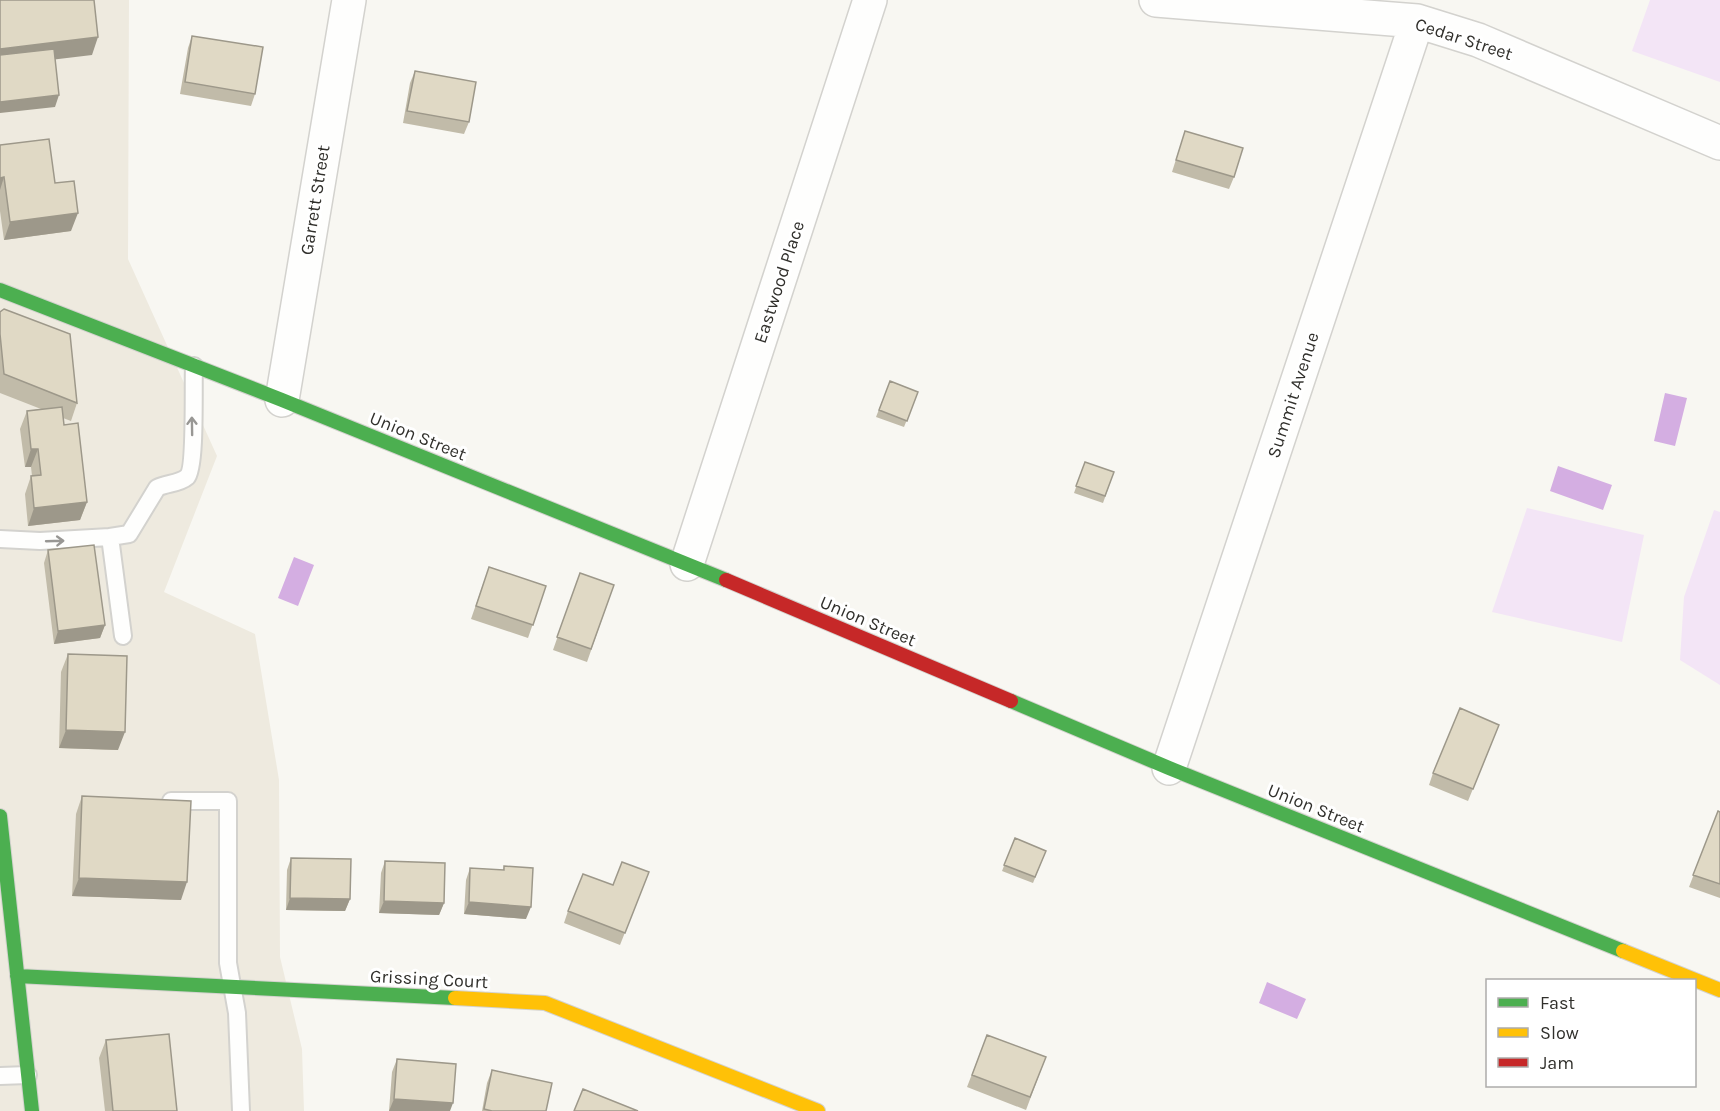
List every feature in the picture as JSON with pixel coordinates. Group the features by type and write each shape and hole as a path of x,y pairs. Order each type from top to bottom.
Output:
{"street":[{"name":"Garrett Street","path":"282,400 349,0"},
{"name":"Eastwood Place","path":"687,564 870,0"},
{"name":"Cedar Street","path":"1156,0 1417,21 1478,40 1720,143"},
{"name":"Summit Avenue","path":"1169,768 1417,21"},
{"name":"Union Street","path":"0,291 282,400 687,564 1169,768 1693,979"},
{"path":"0,816 6,916 17,976 32,1111"},
{"name":"Grissing Court","path":"17,976 545,1002 818,1111"},
{"name":"Union Street","path":"1696,980 1720,990"}],"lane":[{"path":"0,539 40,541 129,534 157,488 182,480 190,473 194,366"},
{"path":"110,537 123,636"},
{"path":"158,801 228,801 228,963 237,1012 241,1111"},
{"path":"0,1076 28,1075"}],"shaded area":[{"path":"0,0 129,0 128,259 217,456 164,592 255,634 279,780 280,957 302,1049 304,1111 0,1111"},
{"path":"1650,0 1720,0 1720,82 1632,51"},
{"path":"1665,393 1687,398 1675,446 1654,441"},
{"path":"1558,466 1612,485 1603,510 1550,491"},
{"path":"1527,508 1644,535 1622,642 1492,612"},
{"path":"1714,510 1720,512 1720,685 1680,660 1684,597"},
{"path":"294,557 314,565 298,606 278,598"},
{"path":"1267,982 1306,999 1297,1019 1259,1003"}],"building":[{"path":"0,0 94,0 98,37 0,49"},
{"path":"192,36 263,47 255,94 185,82"},
{"path":"54,49 59,95 0,102 0,55"},
{"path":"415,71 476,82 469,122 407,111"},
{"path":"1185,131 1243,148 1234,177 1176,160"},
{"path":"49,139 55,183 74,181 78,213 10,222 4,177 0,178 0,145"},
{"path":"4,309 70,334 77,403 4,374 0,312"},
{"path":"890,381 918,392 907,421 879,410"},
{"path":"62,407 64,425 78,423 87,502 34,508 31,476 41,475 38,449 31,449 27,411"},
{"path":"1085,462 1114,472 1105,496 1076,486"},
{"path":"94,545 105,625 58,631 48,550"},
{"path":"489,567 546,586 533,625 476,606"},
{"path":"580,573 614,585 591,649 557,637"},
{"path":"68,654 127,656 125,732 66,730"},
{"path":"1460,708 1499,725 1473,789 1433,773"},
{"path":"82,796 191,801 187,882 79,878"},
{"path":"1718,811 1720,812 1720,884 1693,875"},
{"path":"1015,838 1046,851 1035,877 1004,865"},
{"path":"291,858 351,859 350,899 290,898"},
{"path":"385,861 445,863 444,903 384,901"},
{"path":"622,862 649,872 625,933 568,911 583,874 613,885"},
{"path":"504,866 533,868 531,907 469,902 470,868 504,870"},
{"path":"169,1034 177,1111 113,1111 106,1040"},
{"path":"987,1035 1046,1057 1030,1097 972,1075"},
{"path":"397,1059 456,1064 453,1103 394,1099"},
{"path":"492,1070 552,1083 546,1111 484,1109"},
{"path":"583,1089 638,1111 574,1111"}],"traffic: fast":[{"path":"0,290 282,400 726,580"},
{"path":"1011,701 1169,768 1623,951"},
{"path":"0,816 32,1111"},
{"path":"17,976 455,998"}],"traffic: slow":[{"path":"1623,951 1693,979"},
{"path":"1696,980 1720,990"},
{"path":"455,998 545,1003 818,1111"}],"traffic: jam":[{"path":"726,580 1011,701"}]}
